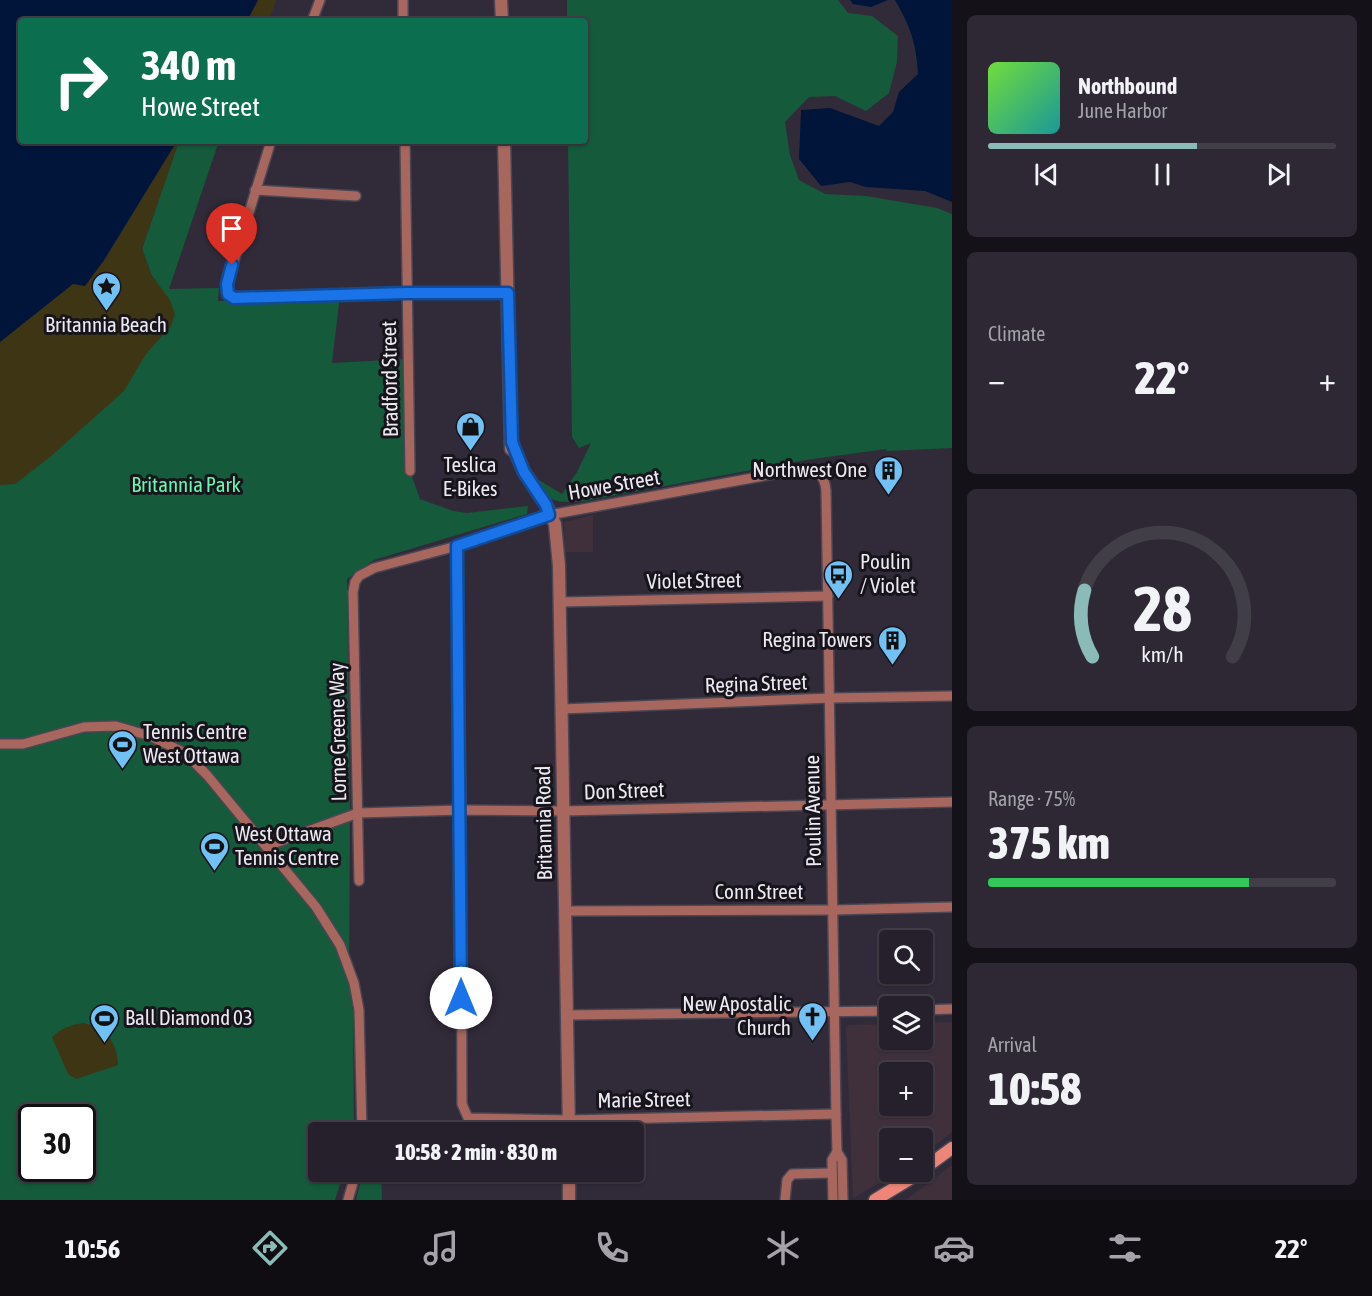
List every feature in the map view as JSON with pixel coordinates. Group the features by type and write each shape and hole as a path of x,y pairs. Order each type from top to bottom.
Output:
{"main road":[{"path":"933,1163 952,1148"},
{"path":"875,1200 906,1182"},
{"path":"891,1200 908,1182"}],"street":[{"path":"313,18 320,0"},
{"path":"403,0 403,18"},
{"path":"501,0 502,18"},
{"path":"270,144 227,284 228,294 234,298 406,293 508,293"},
{"name":"Bradford Street","path":"405,144 410,471"},
{"name":"Britannia Road","path":"504,144 512,442 524,472 546,505 555,524 561,602 569,1122"},
{"path":"255,190 356,196"},
{"name":"Howe Street","path":"355,582 359,576 375,568 457,546 549,515 802,469 810,469 819,473"},
{"name":"Poulin Avenue","path":"819,473 824,479 826,491 836,1114 837,1152 842,1160 843,1200"},
{"path":"457,546 461,810"},
{"name":"Lorne Greene Way","path":"355,582 353,603 359,881"},
{"name":"Violet Street","path":"561,602 828,596"},
{"name":"Regina Street","path":"562,709 830,698 952,696"},
{"path":"0,744 23,744 84,727 116,726 150,736 185,753 207,775 327,921 340,945 351,974 360,1019 362,1122"},
{"name":"Don Street","path":"267,846 358,813 461,810 563,811 952,801"},
{"name":"Marie Street","path":"461,810 462,1104 468,1118 518,1122"},
{"name":"Conn Street","path":"566,911 952,908"},
{"path":"933,1010 952,1009"},
{"path":"568,1016 879,1011"},
{"name":"Marie Street","path":"644,1123 836,1114"},
{"name":"Poulin Avenue","path":"833,1200 832,1160 837,1152"},
{"path":"785,1200 787,1180 792,1174 832,1173"},
{"path":"348,1200 353,1182"},
{"path":"569,1182 569,1200"}],"shaded area":[{"path":"593,515 593,552 565,552 564,522"},
{"path":"952,1022 952,1132 933,1147 933,1128 879,1128 881,1182 853,1198 846,1028 849,1025 879,1024 879,1050 933,1050 933,1023"},
{"path":"952,1165 952,1200 906,1200 930,1182 933,1182 933,1179"}],"green space":[{"path":"567,0 838,0 848,13 872,16 898,36 897,62 889,93 866,111 835,96 809,97 785,122 790,155 799,180 825,194 866,196 937,208 952,214 952,448 887,451 886,449 806,460 579,502 554,500 544,494 529,474 562,494 577,472 591,443 579,448 572,437 568,144 588,144 588,18 567,18"},
{"name":"Britannia Park","path":"178,144 218,144 169,289 219,288 218,301 340,295 332,363 407,359 410,471 420,499 453,511 467,513 528,506 527,514 374,560 347,579 350,810 349,985 353,1011 354,1122 308,1122 308,1182 341,1182 335,1200 0,1200 0,342 158,284 152,276 142,249"},
{"path":"360,1182 381,1182 382,1200 356,1200"}],"sand":[{"path":"258,0 276,0 270,18 249,18"},
{"name":"Britannia Beach","path":"175,144 178,144 142,249 152,276 170,300 175,314 171,326 146,354 124,391 50,457 15,484 0,485 0,342 73,284 85,285 105,260"},
{"path":"84,1023 98,1029 109,1038 113,1043 118,1065 76,1079 68,1074 52,1037 66,1027"}],"water":[{"path":"0,0 258,0 249,18 18,18 18,144 175,144 104,260 85,286 73,284 0,342"},
{"path":"850,0 888,0 871,7 853,4"},
{"path":"895,0 952,0 952,202 925,191 866,187 850,182 821,186 799,159 801,110 830,108 879,126 893,112 899,92 918,74 912,36"}],"place":[{"name":"Britannia Beach","path":"106,312"},
{"name":"Teslica E-Bikes","path":"470,452"},
{"name":"Northwest One","path":"888,496"},
{"name":"Poulin / Violet","path":"839,600"},
{"name":"Regina Towers","path":"893,666"},
{"name":"Tennis Centre West Ottawa","path":"122,770"},
{"name":"West Ottawa Tennis Centre","path":"214,872"},
{"name":"New Apostalic Church","path":"812,1042"},
{"name":"Ball Diamond 03","path":"104,1044"}],"route":[{"path":"232,265 227,284 228,294 234,298 406,293 508,293 512,442 520,465 546,505 549,515 457,546 461,998"}]}
